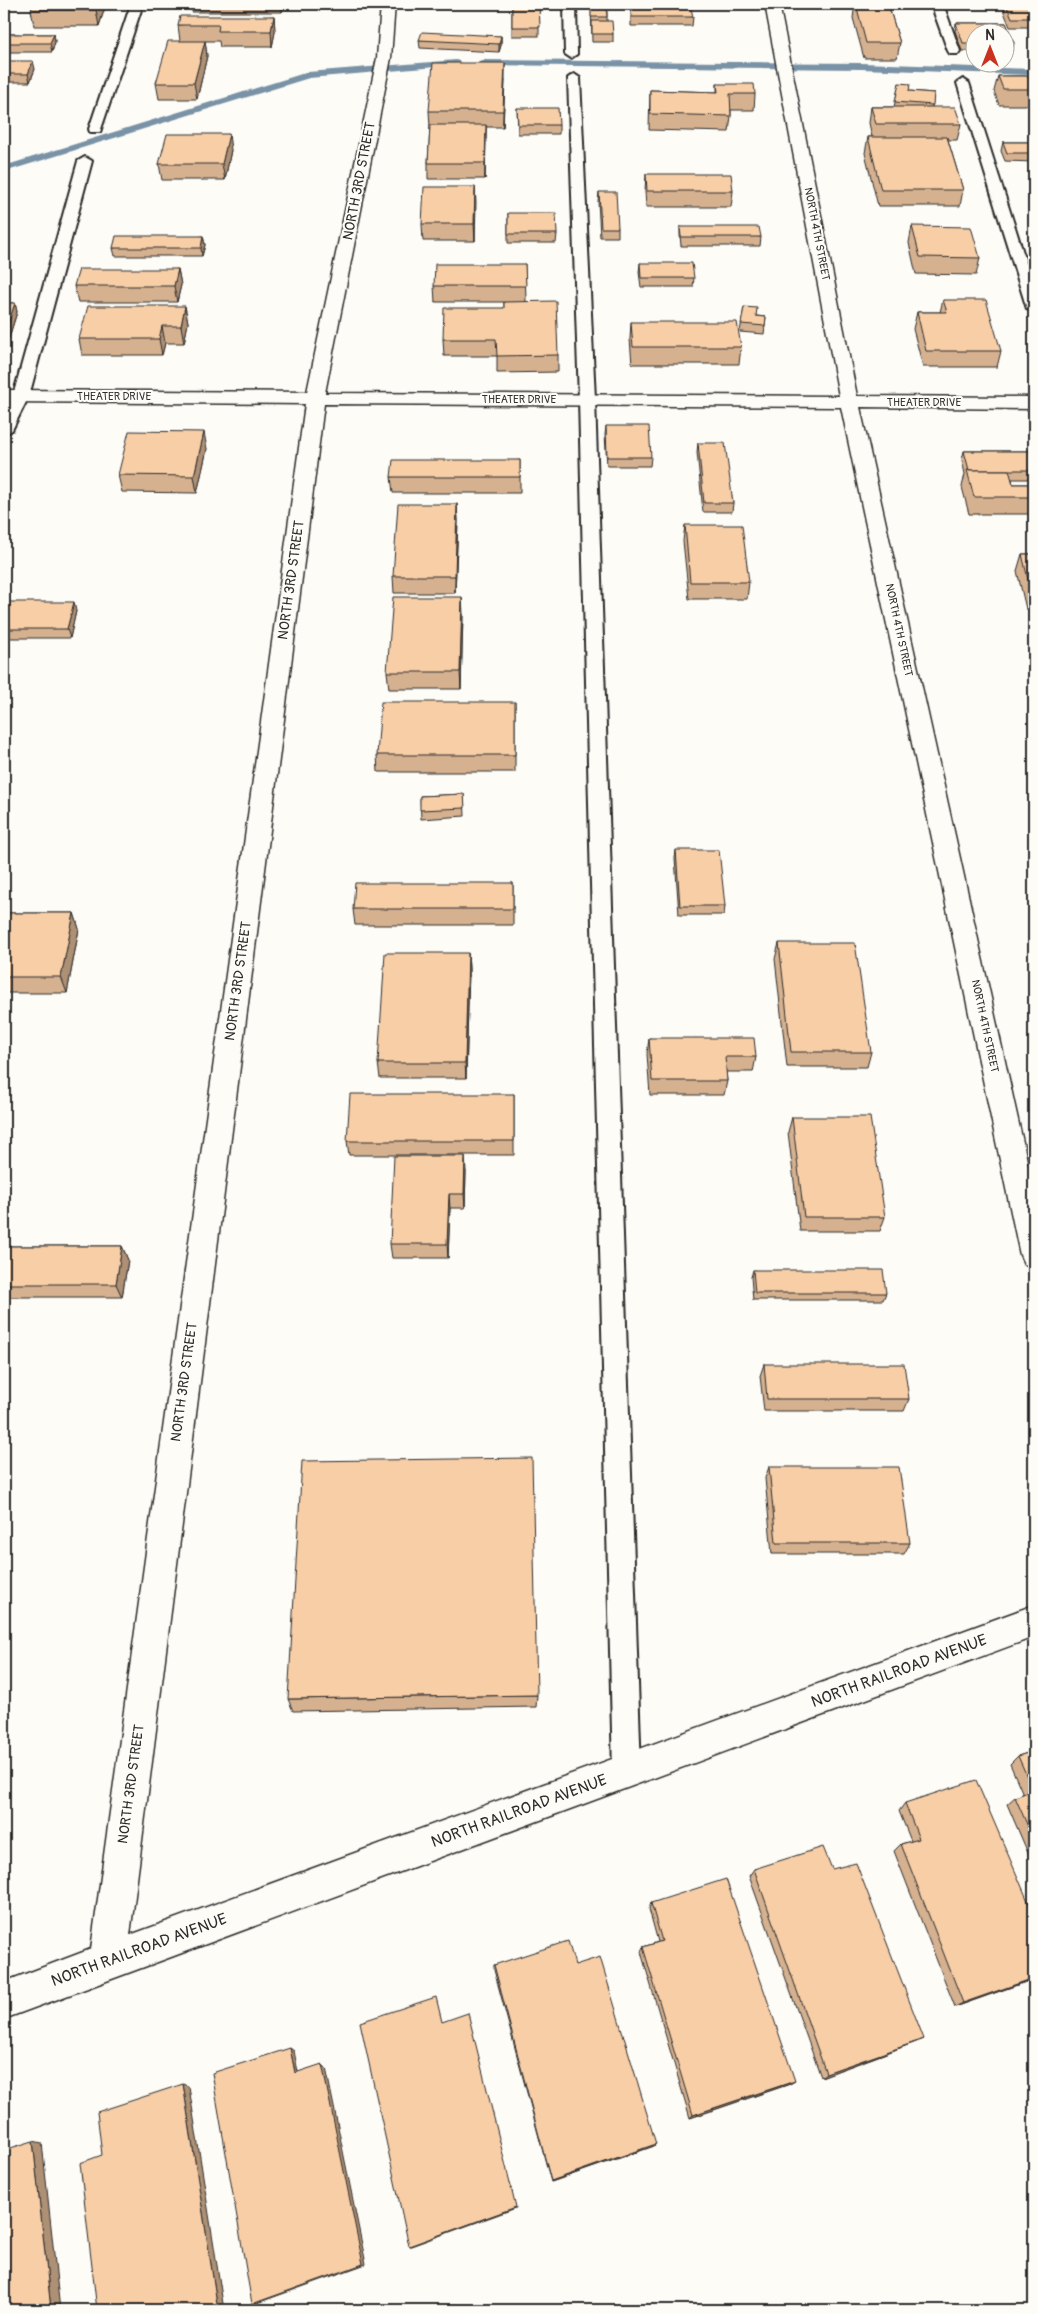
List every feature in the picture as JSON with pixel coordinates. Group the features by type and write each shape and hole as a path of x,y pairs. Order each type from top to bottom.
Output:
{"street":[{"name":"NORTH 3RD STREET","path":"108,1962 315,397 384,58 388,4"},
{"name":"NORTH 4TH STREET","path":"772,4 849,401 1034,1255"},
{"name":"THEATER DRIVE","path":"12,396 1034,402"},
{"name":"NORTH RAILROAD AVENUE","path":"4,2000 1034,1621"}],"lane":[{"path":"96,129 137,4"},
{"path":"570,4 571,54"},
{"path":"937,4 954,52"},
{"path":"574,78 587,399 626,1772"},
{"path":"963,83 1034,309"},
{"path":"4,430 12,396 85,161"}],"building":[{"path":"33,4 98,4 96,10 31,10"},
{"path":"512,4 539,4 540,27 512,27"},
{"path":"591,4 606,4 607,17 591,17"},
{"path":"856,4 888,4 900,43 866,43"},
{"path":"1006,4 1034,4 1034,18 1012,18"},
{"path":"631,8 691,8 693,17 632,17"},
{"path":"180,16 274,16 271,31 218,31 219,25 178,25"},
{"path":"592,21 612,21 613,34 592,34"},
{"path":"956,23 966,23 966,43 963,43"},
{"path":"422,32 501,36 499,44 419,40"},
{"path":"4,34 54,34 50,43 4,43"},
{"path":"168,41 205,41 194,83 156,83"},
{"path":"4,61 33,61 28,74 4,74"},
{"path":"433,63 505,63 503,111 429,111"},
{"path":"998,76 1034,76 1034,89 1003,89"},
{"path":"899,83 910,84 909,91 934,93 933,105 895,102"},
{"path":"717,84 754,84 755,94 730,94 731,116 650,114 650,90 718,92"},
{"path":"871,107 955,107 961,124 876,124"},
{"path":"517,108 558,108 559,125 518,125"},
{"path":"430,125 486,125 485,163 428,163"},
{"path":"167,134 229,134 222,164 159,164"},
{"path":"868,137 947,137 963,190 881,190"},
{"path":"1003,142 1034,142 1034,153 1007,153"},
{"path":"646,174 731,174 733,191 647,191"},
{"path":"424,187 475,187 474,224 422,224"},
{"path":"599,192 616,192 618,228 601,228"},
{"path":"508,213 556,213 557,234 508,234"},
{"path":"912,226 971,227 980,258 920,257"},
{"path":"680,227 759,227 761,237 681,237"},
{"path":"116,236 203,236 201,248 113,248"},
{"path":"640,263 692,263 694,278 641,278"},
{"path":"435,264 525,264 526,286 434,286"},
{"path":"79,269 178,269 174,286 74,286"},
{"path":"943,300 986,300 1001,351 926,351 917,312 947,312"},
{"path":"556,301 558,355 497,356 496,339 443,339 444,308 504,308 504,302"},
{"path":"4,303 15,303 4,336"},
{"path":"88,306 185,306 181,326 162,326 159,339 79,339"},
{"path":"744,307 757,308 756,316 766,317 765,326 741,324"},
{"path":"631,322 737,322 741,347 633,347"},
{"path":"606,426 649,426 651,457 607,457"},
{"path":"129,431 204,432 194,476 118,475"},
{"path":"698,443 725,443 733,503 704,503"},
{"path":"964,451 1034,451 1034,470 969,470"},
{"path":"393,460 520,460 520,477 391,477"},
{"path":"967,470 1009,470 1013,484 1034,484 1034,497 974,497"},
{"path":"398,504 457,504 455,576 393,576"},
{"path":"685,525 742,525 749,582 690,582"},
{"path":"1022,554 1034,554 1034,592 1031,592"},
{"path":"393,597 462,597 460,672 387,672"},
{"path":"4,602 74,602 67,629 4,629"},
{"path":"381,702 515,702 515,755 377,755"},
{"path":"464,794 465,808 420,810 420,796"},
{"path":"676,850 719,850 725,906 680,906"},
{"path":"355,883 513,883 513,909 353,909"},
{"path":"4,913 74,913 61,977 4,977"},
{"path":"779,943 855,943 871,1052 791,1052"},
{"path":"385,953 468,953 465,1063 378,1063"},
{"path":"649,1038 754,1038 756,1057 725,1057 727,1081 652,1081"},
{"path":"350,1094 514,1094 514,1141 347,1141"},
{"path":"792,1117 870,1117 885,1217 804,1217"},
{"path":"394,1156 465,1156 464,1194 449,1194 447,1244 390,1244"},
{"path":"4,1246 122,1246 116,1284 4,1284"},
{"path":"753,1270 883,1270 886,1293 755,1293"},
{"path":"764,1364 904,1364 909,1399 767,1399"},
{"path":"532,1458 537,1695 288,1699 302,1461"},
{"path":"769,1467 899,1467 910,1543 776,1543"},
{"path":"1034,1751 1034,1840 1015,1797 1033,1790 1018,1756"},
{"path":"976,1780 1034,1915 1034,1978 963,2003 901,1844 919,1839 905,1803"},
{"path":"823,1847 832,1869 856,1863 924,2039 826,2073 754,1869"},
{"path":"726,1879 795,2081 693,2115 643,1947 662,1941 651,1903"},
{"path":"568,1941 575,1965 600,1957 656,2144 551,2181 494,1965"},
{"path":"436,1997 442,2022 468,2013 516,2207 409,2246 360,2022"},
{"path":"290,2048 295,2073 322,2064 363,2264 252,2304 212,2073"},
{"path":"183,2084 218,2310 97,2310 80,2163 102,2155 97,2112"},
{"path":"33,2141 51,2310 4,2310 4,2150"}],"waterway":[{"path":"4,169 308,75 456,63"},
{"path":"482,63 861,66 1034,72"}]}
